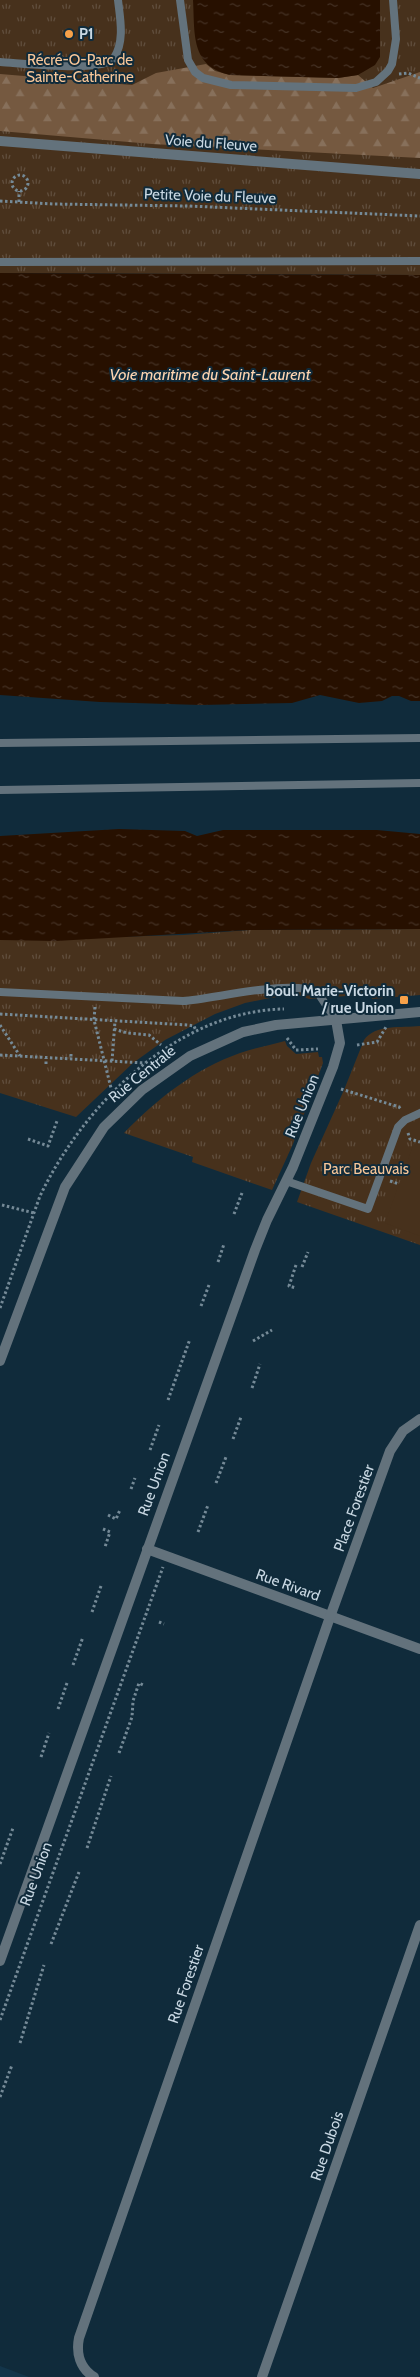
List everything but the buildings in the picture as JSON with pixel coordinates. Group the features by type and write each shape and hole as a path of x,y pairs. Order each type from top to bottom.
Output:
{"street":[{"name":"Voie du Fleuve","path":"0,141 420,174"},
{"name":"Rue Centrale","path":"0,1362 65,1186 94,1140 115,1115 142,1090 172,1066 224,1039 260,1028 420,1012"},
{"name":"Rue Union","path":"0,1960 266,1220 286,1181 333,1067 340,1043 336,1020"},
{"name":"Place Forestier","path":"330,1617 390,1451 403,1431 420,1419"},
{"name":"Rue Rivard","path":"147,1549 420,1649"},
{"name":"Rue Forestier","path":"94,2377 84,2369 80,2362 78,2352 79,2338 330,1617"},
{"name":"Rue Dubois","path":"262,2377 420,1925"}],"lane":[{"path":"0,62 93,67 110,63 120,43 121,23 118,0"},
{"path":"180,0 188,60 195,72 202,78 231,85 356,88 376,82 388,72 392,64 396,39 393,0"},
{"path":"0,262 420,260"},
{"path":"0,743 420,738"},
{"path":"0,790 420,783"},
{"path":"0,992 183,1001 208,999 272,988 298,988 318,993 336,1020"},
{"path":"286,1181 368,1210 398,1127 404,1120 420,1113"}],"path":[{"path":"397,74 408,73 420,78"},
{"path":"22,175 28,183 24,190 19,191 15,189 12,182 16,176 22,175"},
{"path":"19,191 19,202"},
{"name":"Petite Voie du Fleuve","path":"0,201 208,206 420,216"},
{"path":"0,1014 115,1021 147,1025 194,1026 196,1031"},
{"path":"94,1020 112,1092"},
{"path":"112,1061 115,1021"},
{"path":"0,1025 20,1056"},
{"path":"358,1045 377,1042 386,1027"},
{"path":"114,1030 149,1035 162,1045"},
{"path":"287,1038 296,1050 318,1049"},
{"path":"71,1054 71,1059"},
{"path":"0,1055 146,1063"},
{"path":"46,1058 46,1064"},
{"path":"341,1090 399,1107 402,1110"},
{"path":"28,1139 48,1146 57,1121"},
{"path":"410,1139 420,1142"},
{"path":"0,1308 34,1213 52,1173"},
{"path":"234,1214 242,1193"},
{"path":"2,1205 34,1213"},
{"path":"218,1262 224,1244"},
{"path":"302,1267 308,1252"},
{"path":"296,1265 289,1286 296,1288"},
{"path":"201,1306 209,1285"},
{"path":"253,1341 272,1330"},
{"path":"168,1400 190,1339"},
{"path":"252,1388 260,1364"},
{"path":"233,1439 241,1417"},
{"path":"150,1450 159,1425"},
{"path":"216,1483 226,1457"},
{"path":"131,1489 135,1478"},
{"path":"198,1532 208,1505"},
{"path":"108,1515 116,1519 120,1510"},
{"path":"103,1529 110,1532 106,1547"},
{"name":"Rue Union","path":"0,2020 162,1570"},
{"path":"92,1612 101,1586"},
{"path":"159,1622 164,1624"},
{"path":"73,1665 83,1637"},
{"path":"58,1709 67,1684"},
{"path":"119,1753 132,1718 133,1701 139,1684 142,1685"},
{"path":"41,1757 50,1733"},
{"path":"87,1848 111,1776"},
{"path":"0,1864 13,1828"},
{"path":"51,1944 79,1872"},
{"path":"20,2043 44,1965"},
{"path":"0,2097 12,2065"}],"shaded area":[{"path":"0,2366 29,2377 0,2377"}],"green space":[{"name":"Récré-O-Parc de Sainte-Catherine","path":"0,0 420,0 420,275 0,273"},
{"path":"206,64 215,71 230,75 338,78 358,75 373,88 420,72 420,158 152,144 0,131 0,74 132,85 156,73"},
{"path":"420,929 420,995 372,999 371,994 309,999 298,995 245,1003 215,1014 165,1040 133,1063 76,1117 0,1093 0,940 184,935 249,930"},
{"name":"Parc Beauvais","path":"420,1026 420,1245 297,1202 311,1163 364,1040 375,1031 382,1029"},
{"path":"285,1041 287,1046 296,1054 318,1052 319,1057 322,1057 323,1063 293,1144 272,1190 192,1162 193,1157 124,1133 150,1108 192,1076 240,1053"},
{"path":"414,1143 420,1145 420,1236 385,1223"}],"water":[{"path":"193,0 380,0 380,57 375,65 358,75 338,78 230,75 217,71 201,56 195,36"},
{"name":"Voie maritime du Saint-Laurent","path":"0,273 420,275 420,701 411,701 399,696 392,696 382,701 359,703 320,695 292,703 201,705 100,702 0,695"},
{"path":"119,829 185,831 197,836 223,830 377,830 420,834 420,929 249,930 56,941 0,940 0,836"}],"place":[{"name":"P1","path":"69,34"},
{"name":"boul. Marie-Victorin / rue Union","path":"404,1000"}]}
